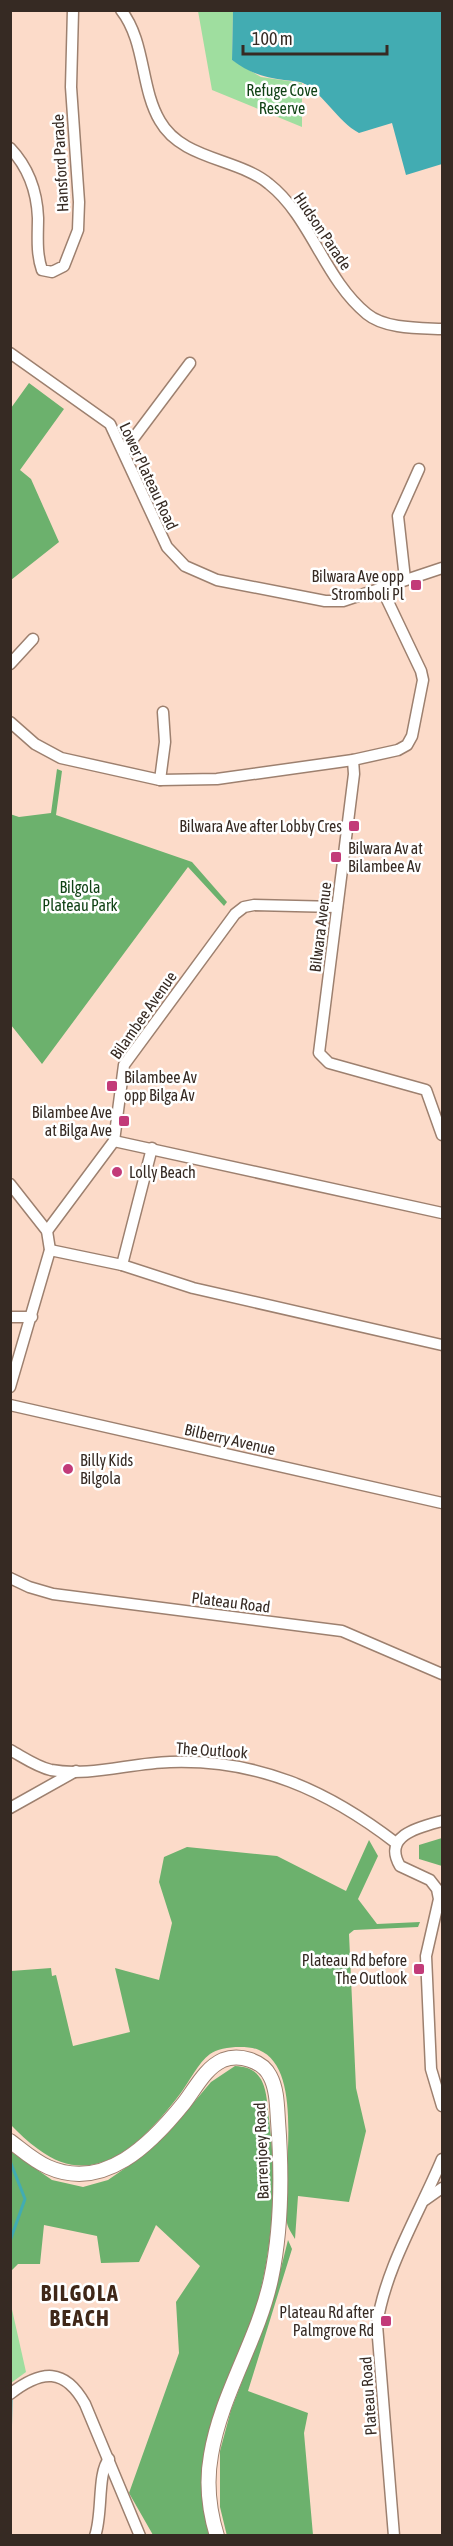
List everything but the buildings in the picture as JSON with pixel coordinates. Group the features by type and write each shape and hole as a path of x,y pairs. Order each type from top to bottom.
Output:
{"main road":[{"name":"Barrenjoey Road","path":"10,2141 50,2168 77,2175 96,2173 123,2161 154,2136 214,2065 228,2059 243,2058 262,2066 270,2074 276,2101 281,2170 277,2244 264,2306 214,2439 208,2486 217,2535"}],"street":[{"name":"Hansford Parade","path":"10,148 21,160 33,187 38,215 38,260 42,270 52,272 64,266 78,230 79,202 71,87 73,10"},
{"name":"Hudson Parade","path":"121,10 137,38 153,106 161,124 193,150 249,169 271,184 290,205 332,274 369,316 392,324 442,329"},
{"name":"Lower Plateau Road","path":"10,353 110,424 167,547 186,566 217,580 325,601 343,601 442,568"},
{"path":"124,451 190,363"},
{"path":"405,579 398,516 419,469"},
{"path":"10,722 35,744 61,758 160,780 217,779 353,760 398,750 407,745 412,736 423,680 421,671 381,587"},
{"path":"10,664 33,639"},
{"path":"160,780 165,742 163,712"},
{"name":"Bilwara Avenue","path":"353,760 354,774 319,1053 329,1063 426,1090 442,1135"},
{"name":"Bilambee Avenue","path":"47,1231 114,1141 124,1065 235,914 244,907 254,905 337,907"},
{"path":"114,1141 442,1213"},
{"path":"122,1265 152,1148"},
{"path":"10,1185 47,1231 50,1250 10,1387"},
{"path":"50,1250 122,1265 193,1288 442,1345"},
{"path":"10,1317 32,1317"},
{"name":"Bilberry Avenue","path":"10,1405 442,1503"},
{"name":"Plateau Road","path":"10,1578 29,1587 53,1594 342,1631 442,1674"},
{"name":"The Outlook","path":"10,1750 51,1770 76,1771 170,1762 262,1770 353,1811 396,1843"},
{"path":"10,1808 76,1771"},
{"path":"442,1821 406,1833 396,1843 396,1858 400,1866 430,1880 437,1890 439,1899 426,1956 431,2069 442,2106"},
{"name":"Plateau Road","path":"394,2535 377,2325 380,2307 392,2274 442,2159"},
{"path":"425,2200 442,2188"},
{"path":"10,2394 36,2379 50,2376 64,2378 79,2393 140,2535"},
{"path":"96,2535 102,2508 103,2466 109,2459"}],"green space":[{"name":"Refuge Cove Reserve","path":"198,11 233,11 232,60 261,77 302,83 302,127 212,90"},
{"path":"29,383 64,409 20,470 31,479 59,542 11,580 11,408"},
{"name":"Bilgola Plateau Park","path":"57,769 62,771 56,815 192,862 227,902 224,906 188,867 42,1064 11,1025 10,814 19,817 51,813"},
{"path":"442,1838 442,1866 419,1859 419,1845"},
{"path":"369,1840 378,1856 358,1899 377,1924 420,1922 418,1927 354,1930 349,1934 356,2088 366,2131 349,2202 298,2196 295,2239 287,2223 288,2129 283,2080 274,2061 254,2048 227,2048 210,2054 167,2111 136,2143 100,2163 80,2166 60,2161 34,2146 11,2125 11,1971 51,1968 52,1976 56,1975 73,2046 130,2032 115,1968 159,1980 172,1923 159,1882 164,1857 187,1847 277,1856 346,1891"},
{"path":"235,2066 246,2067 259,2076 267,2100 273,2172 268,2252 257,2305 249,2330 212,2422 208,2438 203,2485 211,2535 153,2535 129,2493 179,2353 176,2302 200,2266 156,2225 139,2262 101,2263 97,2236 44,2225 40,2264 18,2264 11,2271 10,2151 52,2180 83,2187 108,2180 134,2162 168,2133 211,2082"},
{"path":"288,2240 292,2249 248,2391 308,2413 304,2433 313,2535 227,2536 220,2507 220,2451 231,2410 272,2304"},
{"path":"11,2305 26,2372 10,2383"}],"water":[{"path":"233,11 442,11 442,164 406,175 392,123 359,133 303,83 257,74 232,60"}],"waterway":[{"path":"10,2161 25,2199 10,2241"},
{"path":"10,2453 11,2400"}],"place":[{"name":"Bilwara Ave opp Stromboli Pl","path":"416,585"},
{"name":"Bilwara Ave after Lobby Cres","path":"354,826"},
{"name":"Bilwara Av at Bilambee Av","path":"336,857"},
{"name":"Bilambee Av opp Bilga Av","path":"112,1086"},
{"name":"Bilambee Ave at Bilga Ave","path":"124,1121"},
{"name":"Lolly Beach","path":"117,1172"},
{"name":"Billy Kids Bilgola","path":"68,1469"},
{"name":"Plateau Rd before The Outlook","path":"419,1969"},
{"name":"Plateau Rd after Palmgrove Rd","path":"386,2321"}],"district":[{"name":"BILGOLA BEACH","path":"80,2306"}]}
